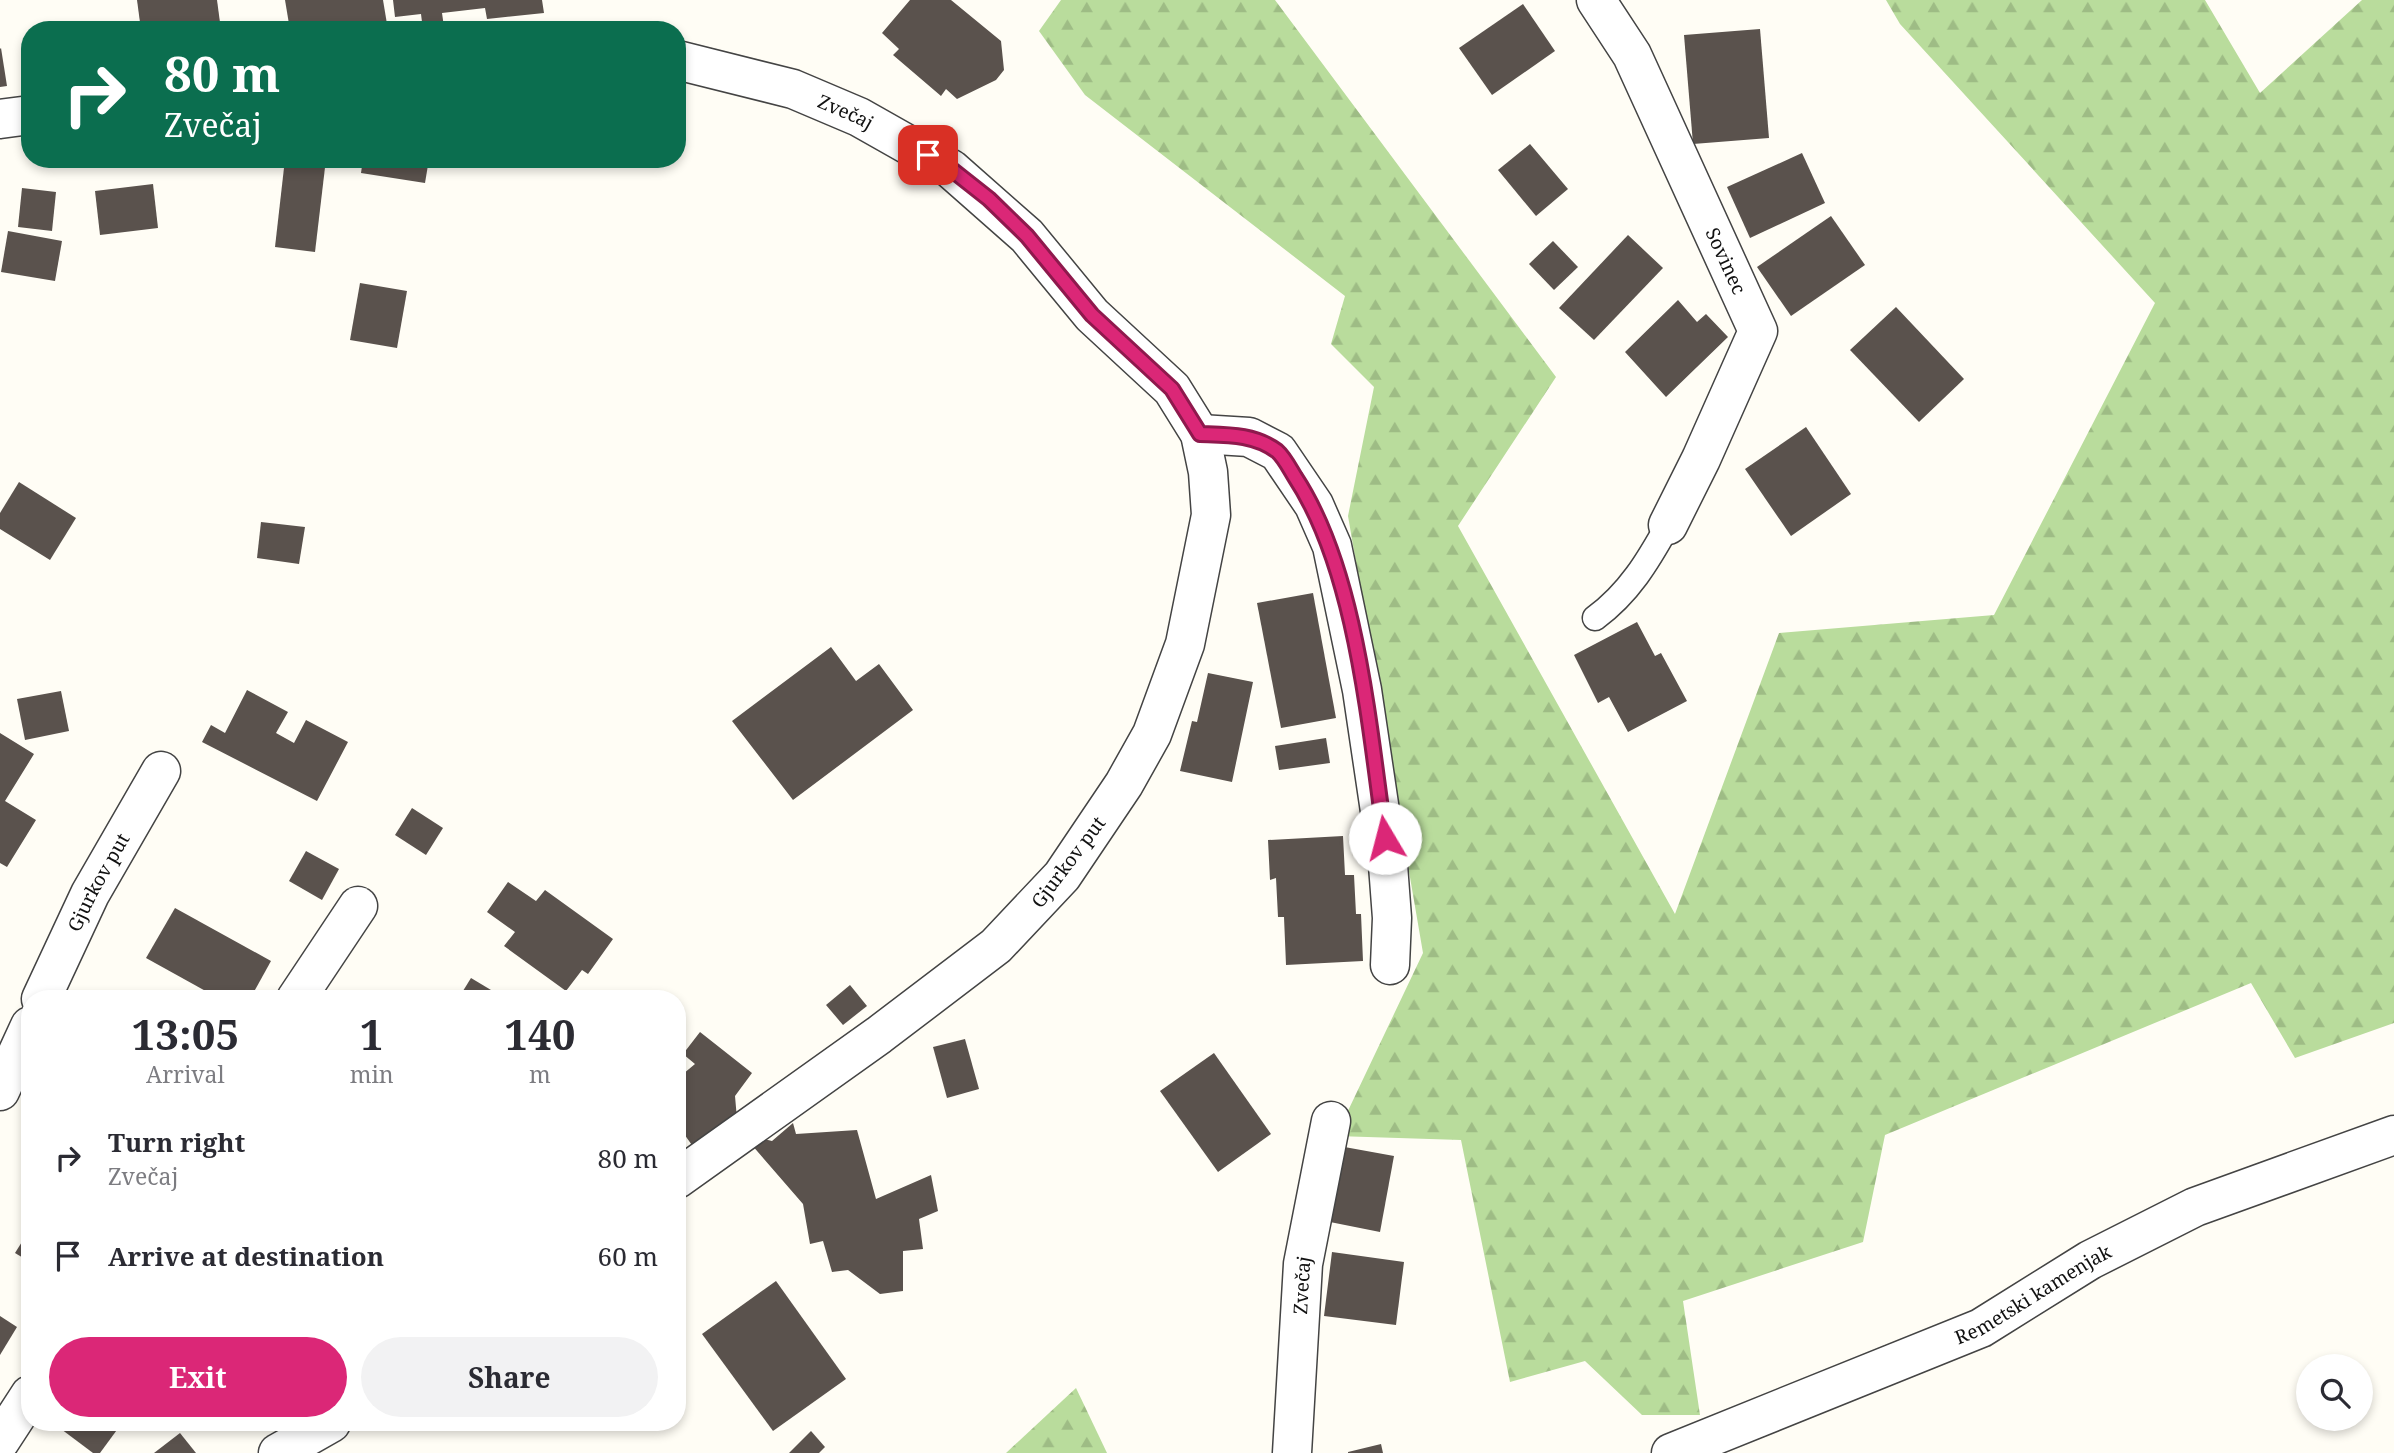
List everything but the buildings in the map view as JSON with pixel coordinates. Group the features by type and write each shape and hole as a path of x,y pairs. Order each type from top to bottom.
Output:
{"street":[{"name":"Sovinec","path":"1596,0 1643,77 1758,331 1702,459 1668,525"},
{"name":"Zvečaj","path":"686,62 793,89 859,117 951,169 1027,236 1092,315 1172,389 1200,434"},
{"path":"0,119 21,116"},
{"path":"1200,434 1250,437 1278,452 1314,505 1332,546 1362,690 1388,865 1392,918 1390,965"},
{"name":"Gjurkov put","path":"686,1173 879,1035 996,946 1062,876 1124,784 1152,734 1185,644 1211,516 1208,472 1200,434"},
{"name":"Gjurkov put","path":"45,990 90,894 160,771"},
{"path":"302,990 358,906"},
{"path":"0,1091 21,1046"},
{"name":"Zvečaj","path":"1292,1453 1303,1264 1331,1121"},
{"name":"Remetski kamenjak","path":"1671,1453 1981,1328 2090,1260 2195,1207 2394,1135"},
{"path":"0,1441 21,1409"},
{"path":"278,1453 317,1431"}],"lane":[{"path":"1595,618 1615,603 1633,583 1668,525"}],"green space":[{"path":"1061,0 1275,0 1556,377 1458,526 1675,914 1779,633 1994,615 2155,303 1900,24 1886,0 2205,0 2260,93 2362,0 2394,0 2394,1023 2295,1058 2251,983 1885,1135 1863,1242 1683,1301 1700,1415 1642,1415 1585,1361 1510,1382 1461,1140 1336,1136 1423,953 1348,516 1374,387 1331,344 1345,296 1085,95 1039,31"},
{"path":"1076,1388 1107,1453 1006,1453"}],"route":[{"path":"928,155 951,169 989,199 1027,236 1092,315 1172,389 1200,434 1250,437 1278,452 1314,505 1332,546 1348,614 1385,838"}]}
